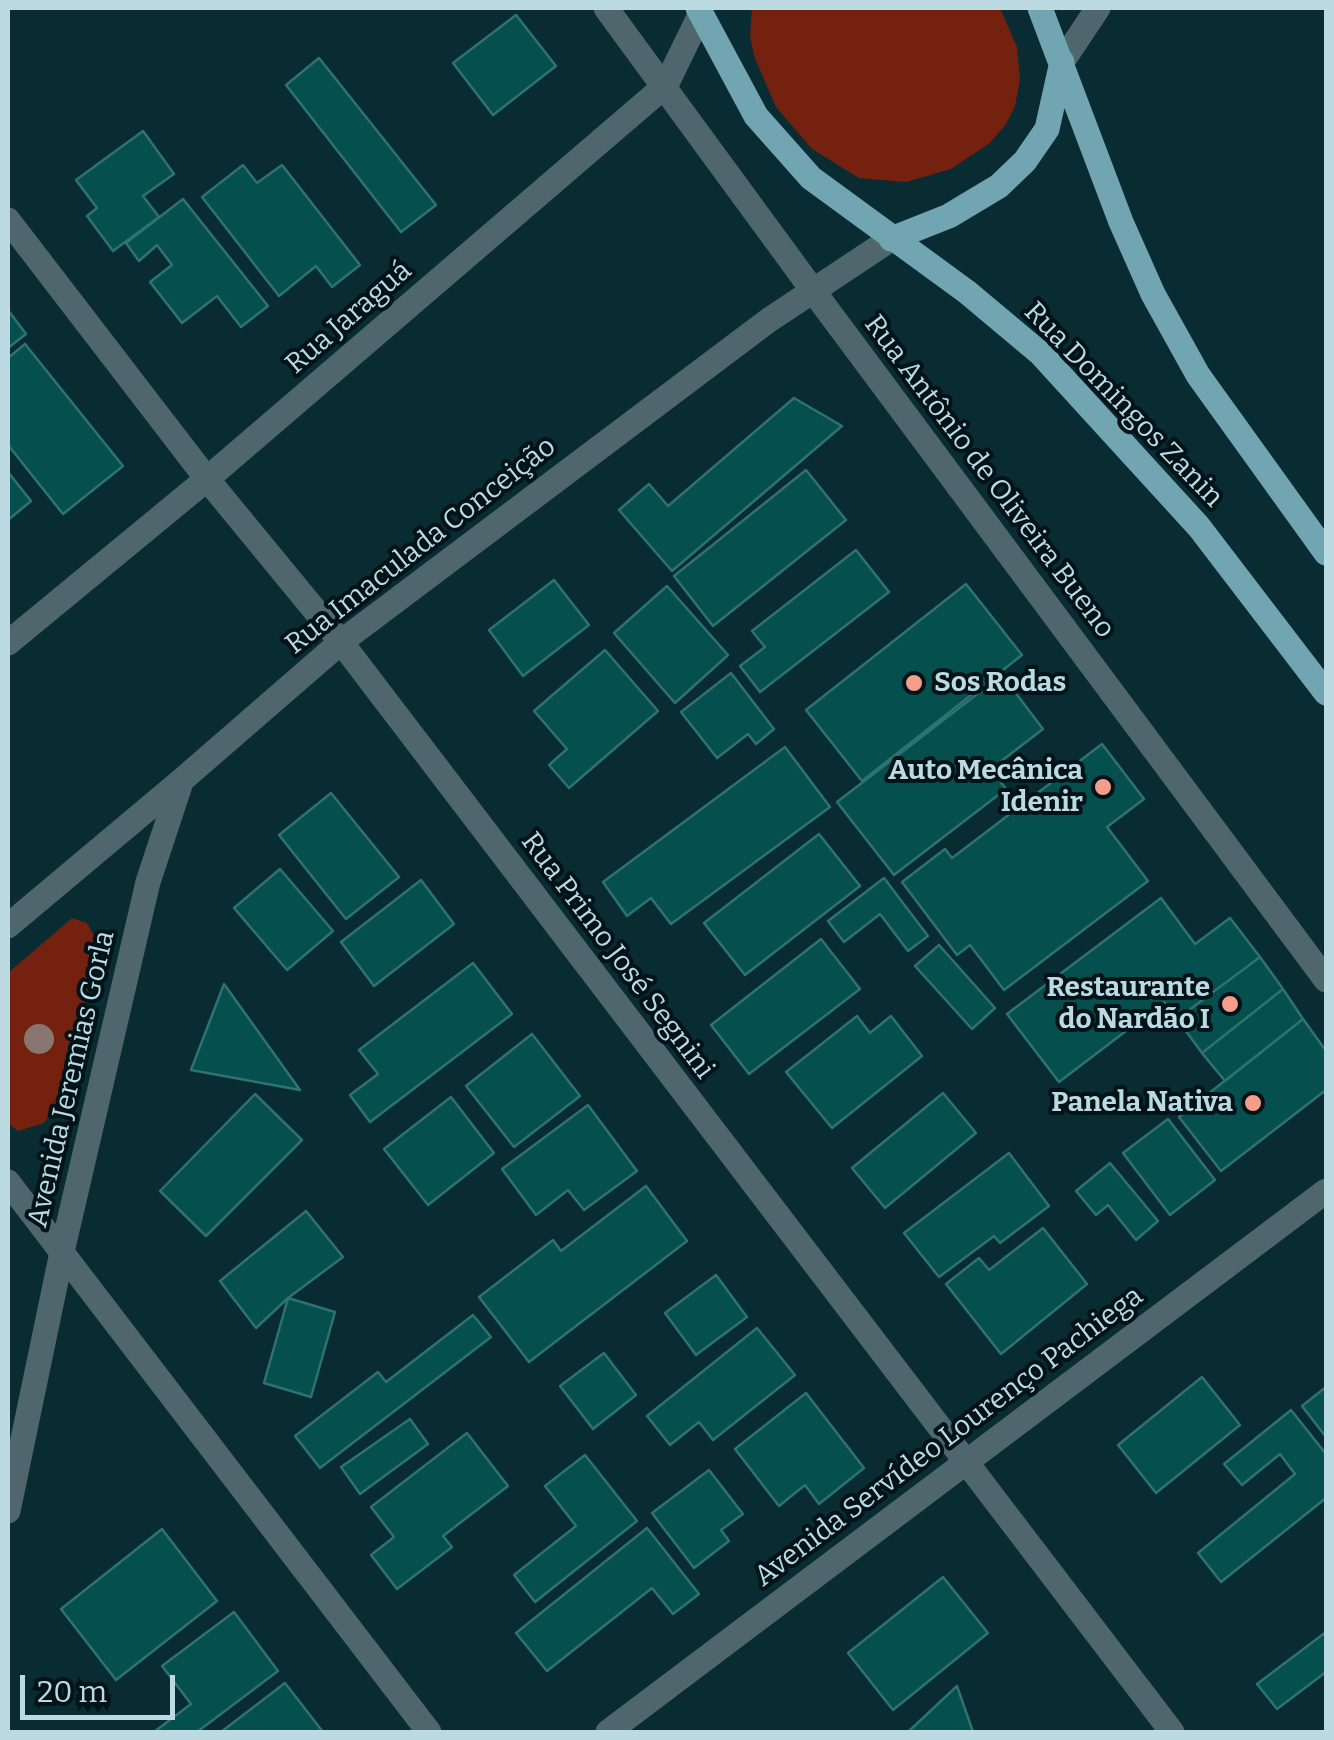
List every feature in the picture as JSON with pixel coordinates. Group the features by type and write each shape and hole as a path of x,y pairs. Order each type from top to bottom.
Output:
{"main road":[{"path":"1040,8 1121,222 1153,294 1198,375 1326,553"},
{"name":"Rua Domingos Zanin","path":"701,10 756,116 811,178 968,292 1041,354 1200,527 1326,693"},
{"path":"890,239 949,216 1000,186 1025,161 1047,129 1062,62"}],"street":[{"name":"Rua Antônio de Oliveira Bueno","path":"606,8 1326,980"},
{"path":"1062,62 1098,8"},
{"name":"Rua Jaraguá","path":"8,642 207,479 666,86 701,10"},
{"name":"Rua Primo José Segnini","path":"8,220 207,479 340,642 1172,1732"},
{"name":"Rua Imaculada Conceição","path":"8,926 340,642 753,332 890,239"},
{"name":"Avenida Jeremias Gorla","path":"8,1511 62,1252 148,882 182,780"},
{"path":"8,1182 428,1732"},
{"name":"Avenida Servídeo Lourenço Pachiega","path":"608,1732 1326,1191"}],"shaded area":[{"path":"752,8 1000,8 1017,47 1020,79 1015,106 990,143 951,169 906,182 859,178 812,149 776,107 754,56 750,36"},
{"path":"72,918 87,923 100,946 58,1101 44,1123 18,1131 8,1123 8,973"}],"building":[{"path":"516,15 556,66 493,115 453,63"},
{"path":"319,58 436,205 401,232 286,85"},
{"path":"143,131 174,174 143,196 159,217 113,251 87,216 97,208 76,180"},
{"path":"243,165 257,183 282,165 360,265 332,287 316,266 279,296 202,197"},
{"path":"183,199 268,306 241,327 217,296 182,323 150,282 172,265 157,245 139,261 126,243"},
{"path":"8,310 26,334 8,348"},
{"path":"25,344 123,466 63,514 8,445 8,358"},
{"path":"794,398 842,426 672,571 619,510 649,484 668,506"},
{"path":"806,470 846,520 713,626 674,576"},
{"path":"8,472 31,501 8,520"},
{"path":"856,550 889,592 760,692 740,666 765,647 752,631"},
{"path":"554,580 589,625 523,676 489,630"},
{"name":"Sos Rodas","path":"966,584 1022,655 862,781 806,710"},
{"path":"667,586 728,655 675,703 614,633"},
{"path":"605,650 658,711 569,788 549,765 567,749 534,711"},
{"path":"731,673 774,729 756,744 748,734 717,758 681,712"},
{"path":"1002,675 1043,729 991,769 1006,789 894,875 837,802"},
{"path":"1102,744 1144,799 1107,827 1148,881 1004,990 970,945 957,955 902,882 945,849 952,858"},
{"path":"785,747 830,807 671,924 651,898 627,916 603,882"},
{"path":"331,793 399,877 346,919 279,835"},
{"path":"819,834 860,886 745,975 704,923"},
{"path":"280,869 333,931 287,970 234,908"},
{"path":"884,878 928,936 908,951 880,914 844,942 828,921"},
{"path":"421,880 454,924 374,986 341,942"},
{"path":"1161,898 1195,944 1230,918 1260,957 1177,1019 1164,1002 1059,1082 1007,1014"},
{"path":"821,939 860,989 749,1074 711,1025"},
{"path":"939,945 995,1008 972,1029 915,966"},
{"name":"Restaurante do Nardão I","path":"1260,957 1283,989 1202,1053 1177,1019"},
{"path":"473,963 512,1014 370,1122 350,1095 378,1074 359,1050"},
{"path":"224,984 300,1090 191,1070"},
{"path":"1283,989 1303,1019 1225,1081 1202,1053"},
{"path":"857,1016 870,1033 891,1016 922,1056 832,1128 786,1072"},
{"name":"Panela Nativa","path":"1303,1019 1326,1051 1326,1090 1221,1171 1179,1117"},
{"path":"532,1034 580,1096 514,1147 466,1086"},
{"path":"943,1093 976,1133 885,1208 852,1168"},
{"path":"255,1094 302,1140 206,1236 160,1191"},
{"path":"451,1097 494,1153 428,1205 384,1149"},
{"path":"588,1105 637,1171 584,1210 568,1190 536,1215 502,1169"},
{"path":"1168,1119 1215,1180 1170,1215 1123,1153"},
{"path":"1009,1153 1049,1206 1000,1243 994,1236 939,1277 904,1233"},
{"path":"1110,1163 1158,1221 1136,1240 1108,1205 1096,1215 1076,1191"},
{"path":"646,1186 687,1241 529,1362 479,1297 553,1240 561,1251"},
{"path":"306,1211 343,1257 288,1298 256,1328 220,1281"},
{"path":"1043,1228 1087,1284 1001,1354 946,1284 979,1258 989,1270"},
{"path":"716,1275 747,1317 696,1355 665,1313"},
{"path":"288,1298 335,1312 311,1397 264,1383"},
{"path":"473,1315 491,1337 320,1468 295,1436 378,1372 386,1382"},
{"path":"757,1328 795,1375 713,1440 699,1422 670,1445 647,1416"},
{"path":"604,1353 636,1395 593,1429 560,1386"},
{"path":"1202,1377 1240,1425 1156,1493 1118,1445"},
{"path":"1326,1387 1326,1437 1302,1406"},
{"path":"806,1393 864,1468 819,1504 805,1485 779,1506 735,1449"},
{"path":"1291,1410 1326,1454 1326,1498 1221,1582 1198,1553 1295,1474 1280,1454 1242,1485 1224,1464"},
{"path":"410,1419 428,1444 360,1494 341,1467"},
{"path":"467,1433 508,1486 443,1536 452,1547 397,1589 371,1555 394,1537 371,1507"},
{"path":"585,1455 637,1521 535,1602 514,1575 576,1526 545,1486"},
{"path":"709,1470 743,1514 721,1530 729,1541 694,1568 652,1513"},
{"path":"647,1528 699,1594 673,1614 652,1588 547,1671 516,1633"},
{"path":"162,1529 217,1601 116,1680 61,1609"},
{"path":"943,1577 988,1633 893,1710 848,1653"},
{"path":"234,1612 278,1671 197,1732 154,1732 191,1704 162,1666"},
{"path":"1326,1632 1326,1672 1277,1709 1257,1684"},
{"path":"285,1683 323,1732 221,1732"},
{"path":"957,1686 973,1732 908,1732"}],"place":[{"name":"Sos Rodas","path":"914,683"},
{"name":"Auto Mecânica Idenir","path":"1103,787"},
{"name":"Restaurante do Nardão I","path":"1230,1004"},
{"name":"Panela Nativa","path":"1253,1103"}]}
